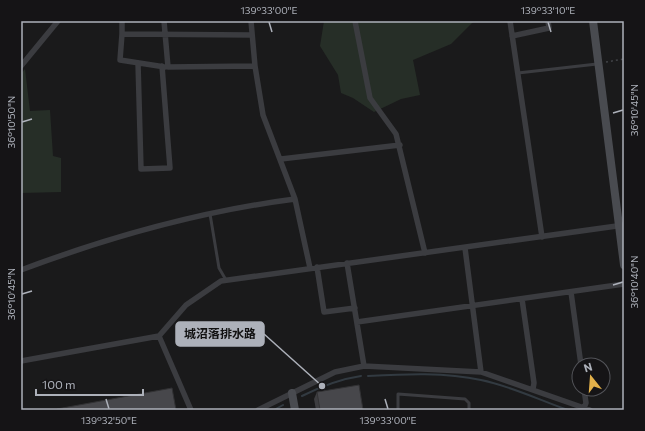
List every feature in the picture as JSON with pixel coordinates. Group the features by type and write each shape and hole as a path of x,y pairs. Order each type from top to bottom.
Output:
{"street":[{"path":"21,66 58,21"},
{"path":"122,21 120,60 165,67 255,66"},
{"path":"138,63 141,169 170,168 164,21"},
{"path":"251,21 255,66 263,115 282,159 295,199 310,268"},
{"path":"355,21 370,98 396,134 400,145 425,253"},
{"path":"510,21 542,237"},
{"path":"512,36 549,28 548,21"},
{"path":"593,21 621,225 624,265"},
{"path":"122,34 252,35"},
{"path":"282,159 400,145"},
{"path":"21,270 120,237 210,214 254,205 295,199"},
{"path":"21,361 158,336 186,305 221,281 621,225"},
{"path":"465,248 481,372"},
{"path":"347,263 364,366"},
{"path":"318,267 324,312 355,308"},
{"path":"357,322 624,284"},
{"path":"571,292 580,357"},
{"path":"522,299 534,384 533,389"},
{"path":"158,336 191,410"},
{"path":"258,410 335,372 364,366 481,372 587,409 585,397"},
{"path":"292,393 295,410"}],"lane":[{"path":"518,73 598,64"},
{"path":"210,214 219,268 227,280"},
{"path":"398,410 398,394 465,399 469,403 469,410"}],"path":[{"path":"598,64 624,59"}],"shaded area":[{"path":"324,21 474,21 451,44 413,60 420,95 401,99 374,112 353,98 341,93 338,75 320,46"},
{"path":"25,69 30,111 50,110 53,156 61,158 61,192 21,193 21,74"}],"building":[{"path":"359,385 363,410 320,410 317,392"},
{"path":"172,388 176,410 57,410 57,409"}],"waterway":[{"path":"368,376 425,374 467,377 503,386 568,410"},
{"path":"302,396 331,383 361,376"},
{"path":"274,410 283,405"}],"place":[{"name":"城沼落排水路","path":"322,386"}]}
